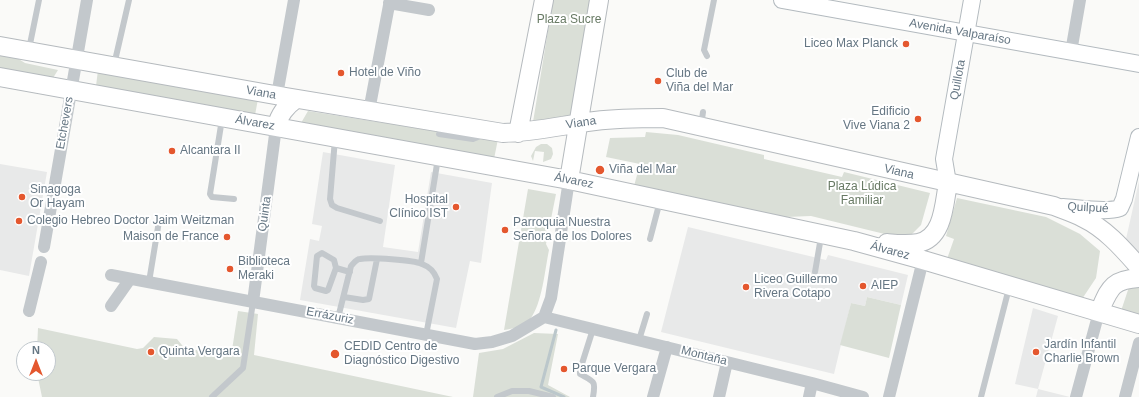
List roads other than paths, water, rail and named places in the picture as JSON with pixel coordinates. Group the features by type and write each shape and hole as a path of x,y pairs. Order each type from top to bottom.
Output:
{"main road":[{"path":"518,133 544,0"},
{"path":"569,180 599,0"},
{"name":"Avenida Valparaíso","path":"782,0 1139,64"},
{"name":"Quillota","path":"948,183 944,159 972,0"},
{"name":"Viana","path":"0,46 277,96 402,115 503,133 518,133 629,118 702,120 948,183 1054,206 1084,218 1104,232 1121,247 1139,267"},
{"name":"Álvarez","path":"0,77 569,180 854,241 1139,324"},
{"path":"276,127 282,112 296,99"},
{"name":"Quilpué","path":"1054,206 1102,210 1115,210 1120,208 1124,199 1139,137"},
{"path":"928,178 944,159"},
{"path":"854,241 908,244 920,243 936,231 939,224 948,183"},
{"path":"1099,312 1108,293 1115,284 1125,279 1139,278"}],"street":[{"name":"Etchevers","path":"44,247 88,0"},
{"path":"277,96 294,0"},
{"path":"1071,52 1080,0"},
{"path":"369,111 390,2 429,10"},
{"name":"Quinta","path":"253,302 276,127"},
{"path":"544,317 551,298 569,180"},
{"path":"889,397 923,260"},
{"path":"29,311 41,262"},
{"name":"Errázuriz","path":"111,275 475,344 492,342 512,336 544,317"},
{"path":"111,306 130,279"},
{"path":"1076,397 1099,312"},
{"name":"Montaña","path":"544,317 863,397"},
{"path":"1125,397 1139,343"},
{"path":"653,397 667,347"},
{"path":"719,397 728,362"},
{"path":"809,397 812,383"}],"lane":[{"path":"29,51 39,0"},
{"path":"114,67 129,0"},
{"path":"707,56 704,50 714,0"},
{"path":"222,117 210,194 212,197 234,199"},
{"path":"439,134 473,139 494,131"},
{"path":"335,138 330,199 332,205 337,208 380,221"},
{"path":"421,264 438,157"},
{"path":"650,239 661,200"},
{"path":"149,282 159,221"},
{"path":"815,272 821,234"},
{"path":"322,253 334,260 336,268 328,290 324,291 315,288 314,283 317,256 322,253"},
{"path":"338,318 351,266 355,261 360,259 377,259 421,264 434,271 437,279 426,335"},
{"path":"344,297 363,300 369,299 377,259"},
{"path":"336,268 350,272"},
{"path":"981,397 1010,286"},
{"path":"212,397 243,368 253,302"},
{"path":"640,340 646,314"},
{"path":"593,329 580,370 580,374 594,382 593,397"},
{"path":"497,397 512,391 529,391 553,397"}],"waterway":[{"path":"556,330 541,387 564,397"}],"place":[{"name":"Liceo Max Planck","path":"906,44"},
{"name":"Hotel de Viño","path":"341,73"},
{"name":"Club de Viña del Mar","path":"658,81"},
{"name":"Edificio Vive Viana 2","path":"918,119"},
{"name":"Alcantara II","path":"172,151"},
{"name":"Viña del Mar","path":"600,170"},
{"name":"Sinagoga Or Hayam","path":"22,197"},
{"name":"Hospital Clínico IST","path":"456,207"},
{"name":"Colegio Hebreo Doctor Jaim Weitzman","path":"19,221"},
{"name":"Parroquia Nuestra Señora de los Dolores","path":"505,230"},
{"name":"Maison de France","path":"227,237"},
{"name":"Biblioteca Meraki","path":"230,269"},
{"name":"AIEP","path":"863,286"},
{"name":"Liceo Guillermo Rivera Cotapo","path":"746,287"},
{"name":"Quinta Vergara","path":"151,352"},
{"name":"Jardín Infantil Charlie Brown","path":"1036,352"},
{"name":"CEDID Centro de Diagnóstico Digestivo","path":"335,354"},
{"name":"Parque Vergara","path":"564,369"}],"park label":[{"name":"Plaza Sucre","path":"569,20"},
{"name":"Plaza Lúdica Familiar","path":"862,194"}]}
